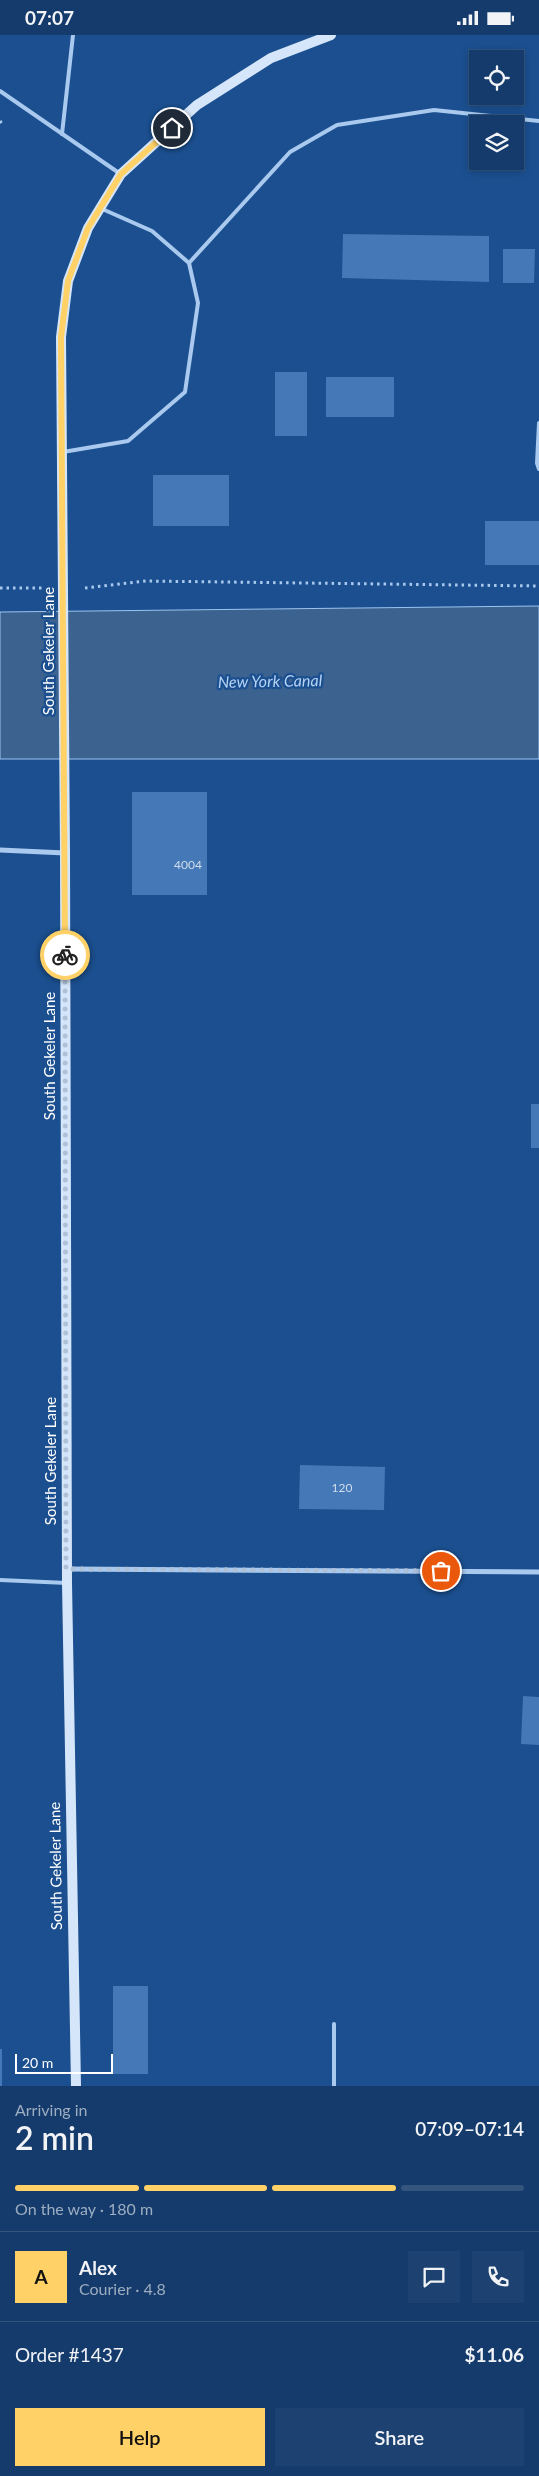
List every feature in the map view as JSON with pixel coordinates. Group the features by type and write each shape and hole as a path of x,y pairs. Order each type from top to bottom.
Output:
{"street":[{"name":"South Gekeler Lane","path":"76,2086 66,1583 64,590 61,337 68,281 88,228 121,174 197,105 271,58 331,35"},
{"path":"0,849 65,853"},
{"path":"66,1569 539,1572"}],"lane":[{"path":"62,134 73,35"},
{"path":"0,91 121,174"},
{"path":"189,263 290,151 337,125 434,110 539,121"},
{"path":"63,452 128,441 185,392 198,303 189,263 152,231 100,208"},
{"path":"539,423 537,463 539,469"},
{"path":"0,1580 66,1583"},
{"path":"334,2024 334,2086"}],"path":[{"path":"0,588 32,587 64,590 146,581 539,586"}],"water":[{"name":"New York Canal","path":"539,606 539,759 0,759 0,612"}],"building":[{"path":"343,234 489,236 489,282 342,278"},
{"path":"503,249 535,249 534,283 503,283"},
{"path":"275,372 307,372 307,436 275,436"},
{"path":"326,377 394,377 394,417 326,417"},
{"path":"153,475 229,475 229,526 153,526"},
{"path":"485,521 539,521 539,565 485,565"},
{"path":"132,792 207,792 207,895 132,895"},
{"path":"531,1104 539,1104 539,1148 531,1148"},
{"path":"300,1465 385,1467 384,1510 299,1509"},
{"path":"523,1696 539,1697 539,1745 521,1744"},
{"path":"113,1986 148,1986 148,2074 113,2074"},
{"path":"0,2049 2,2049 2,2086 0,2086"}],"way so far":[{"path":"65,955 66,1569 441,1571"}],"route":[{"path":"65,955 61,337 68,281 88,228 121,174 172,128"}]}
